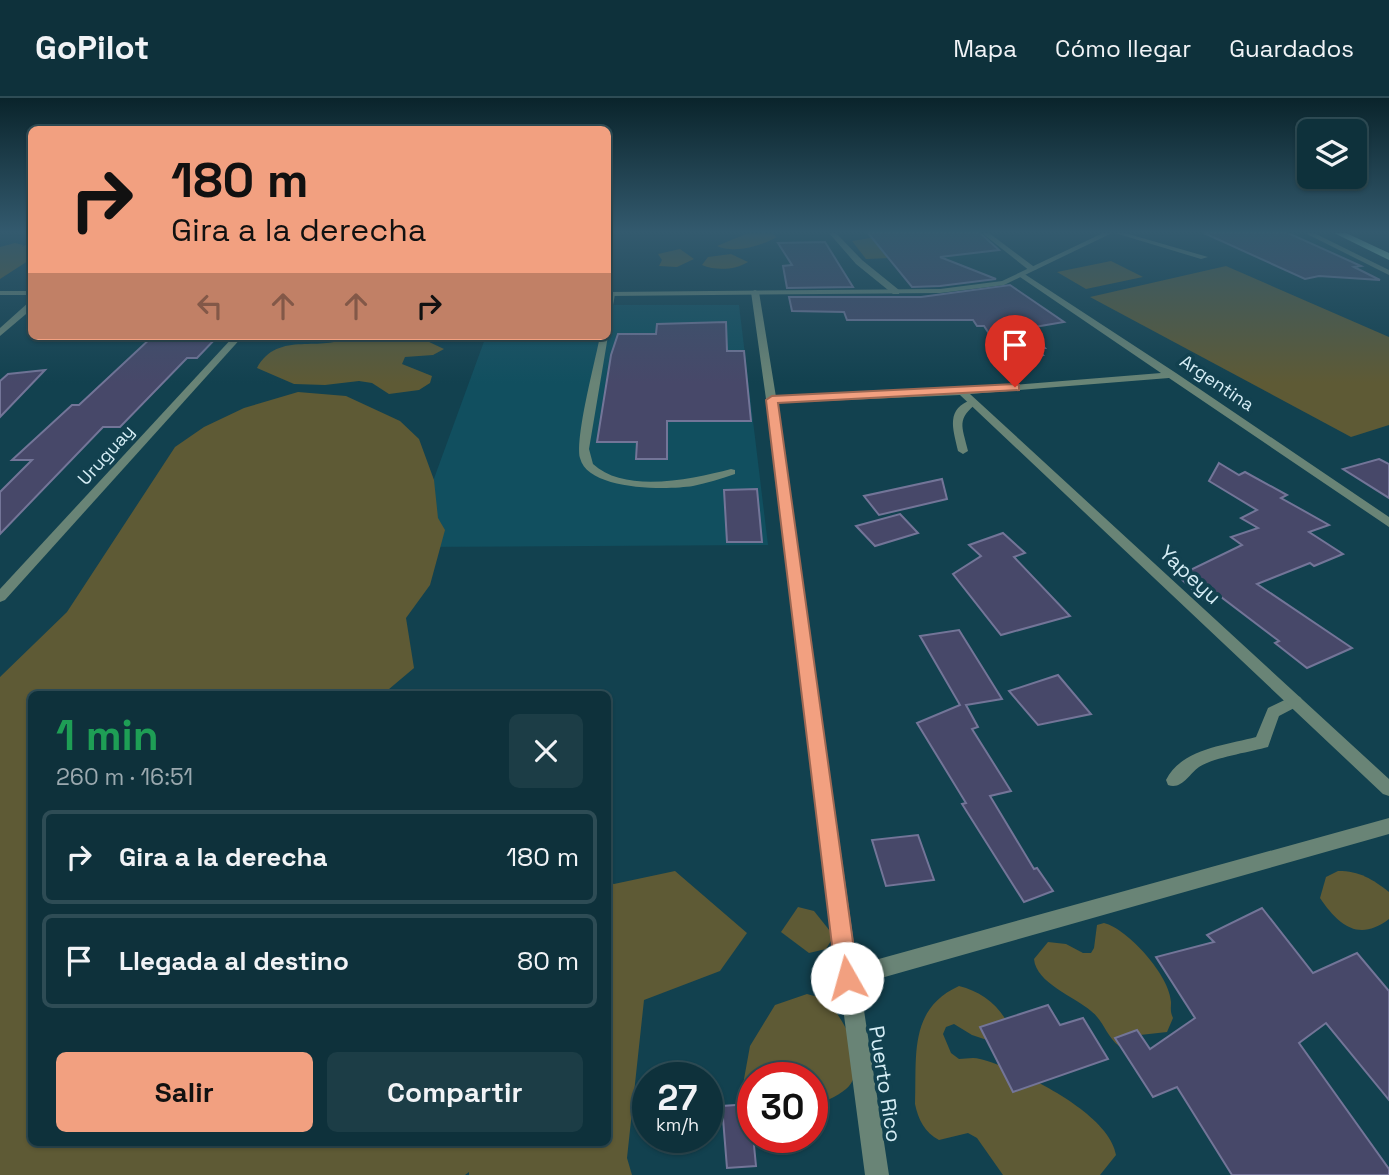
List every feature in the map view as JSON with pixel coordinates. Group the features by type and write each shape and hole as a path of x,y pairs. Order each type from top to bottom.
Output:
{"street":[{"path":"885,283 896,292"},
{"path":"611,294 896,292 984,287 1003,283"},
{"name":"Argentina","path":"1036,283 1389,523"},
{"name":"Puerto Rico","path":"755,292 772,400 847,978 877,1175"},
{"path":"0,293 28,293"},
{"path":"0,333 28,308"},
{"name":"Uruguay","path":"0,597 235,340"},
{"path":"603,340 584,449 588,464 596,472 616,479 671,485 695,482 731,472"},
{"path":"772,400 962,392 1173,374"},
{"name":"Yapeyu","path":"962,392 1389,789"},
{"path":"962,451 957,415 962,407 973,402"},
{"path":"1174,780 1196,760 1252,747 1262,742 1273,712 1282,705 1295,702"},
{"path":"847,978 1389,827"}],"shaded area":[{"path":"1076,283 1113,283 1086,289"},
{"path":"1150,283 1266,283 1389,337 1389,425 1351,437 1090,297"},
{"path":"611,305 739,305 768,545 409,547 485,340 611,340"},
{"path":"427,340 444,349 433,355 405,357 402,364 432,376 430,383 419,390 389,394 372,383 359,381 325,385 294,384 257,368 266,356 289,345 338,341"},
{"path":"298,392 346,396 400,421 419,439 434,480 438,518 445,530 430,585 406,618 414,668 387,691 28,691 28,1146 611,1146 611,883 675,871 747,933 720,971 644,1000 637,1062 632,1062 632,1112 627,1158 632,1175 469,1175 469,1172 465,1175 0,1175 0,677 67,612 175,447 204,427 244,408"},
{"path":"1338,871 1353,872 1389,892 1389,919 1378,926 1359,930 1342,923 1320,898 1326,877"},
{"path":"798,907 814,911 834,936 826,949 809,953 781,932"},
{"path":"1104,923 1124,934 1156,967 1169,991 1171,1002 1173,1018 1167,1032 1140,1035 1119,1046 1095,1015 1057,989 1036,968 1034,959 1048,942 1066,944 1083,953 1091,953 1097,925"},
{"path":"959,986 986,998 1006,1020 990,1041 972,1035 954,1024 946,1027 943,1034 951,1053 959,1059 980,1059 1017,1072 1081,1109 1110,1139 1116,1155 1100,1175 1003,1175 977,1138 968,1133 939,1140 926,1129 915,1104 919,1036 923,1021 931,1008"},
{"path":"807,994 827,1002 834,1010 848,1032 856,1057 853,1080 846,1089 828,1100 828,1062 747,1062 750,1046 775,1005"}],"building":[{"path":"786,283 851,283 853,287 787,288"},
{"path":"909,283 962,283 940,286 912,287"},
{"path":"1010,285 1064,322 1029,328 1045,348 1038,348 1043,355 1004,356 984,326 977,326 973,320 847,320 844,312 792,311 789,297 921,297"},
{"path":"726,322 727,351 744,351 751,421 667,421 667,459 636,459 637,442 597,442 611,355 618,334 656,334 657,324"},
{"path":"149,340 214,340 197,358 187,358 120,427 103,427 0,534 0,492 32,460 12,460 72,405 79,405"},
{"path":"45,370 0,417 0,381 8,374"},
{"path":"1379,459 1389,464 1389,498 1343,469"},
{"path":"1219,463 1239,475 1245,472 1287,495 1281,498 1329,525 1309,532 1343,554 1314,566 1310,563 1257,584 1352,648 1307,668 1275,643 1279,641 1217,594 1204,600 1178,576 1242,545 1231,537 1258,528 1241,518 1257,510 1209,481"},
{"path":"942,479 947,499 879,515 864,496"},
{"path":"757,489 762,542 727,542 724,490"},
{"path":"900,514 918,533 875,546 856,526"},
{"path":"1003,533 1025,553 1014,557 1070,616 1001,635 953,574 981,556 969,545"},
{"path":"959,630 1002,699 966,705 978,727 972,729 1011,791 990,796 1034,869 1037,868 1053,891 1024,902 962,804 966,803 917,723 960,705 920,636"},
{"path":"1058,675 1091,714 1038,725 1009,691"},
{"path":"918,835 934,880 886,886 872,840"},
{"path":"1262,908 1313,973 1357,953 1389,991 1389,1100 1326,1023 1299,1043 1389,1169 1389,1175 1232,1175 1177,1087 1153,1097 1115,1038 1137,1030 1150,1049 1195,1018 1156,957 1214,942 1207,935"},
{"path":"1048,1005 1060,1025 1083,1018 1108,1059 1013,1092 980,1027"},
{"path":"737,1105 737,1153 755,1153 756,1166 727,1168 723,1106"}],"route":[{"path":"847,978 772,400 962,392 1015,387"}]}
